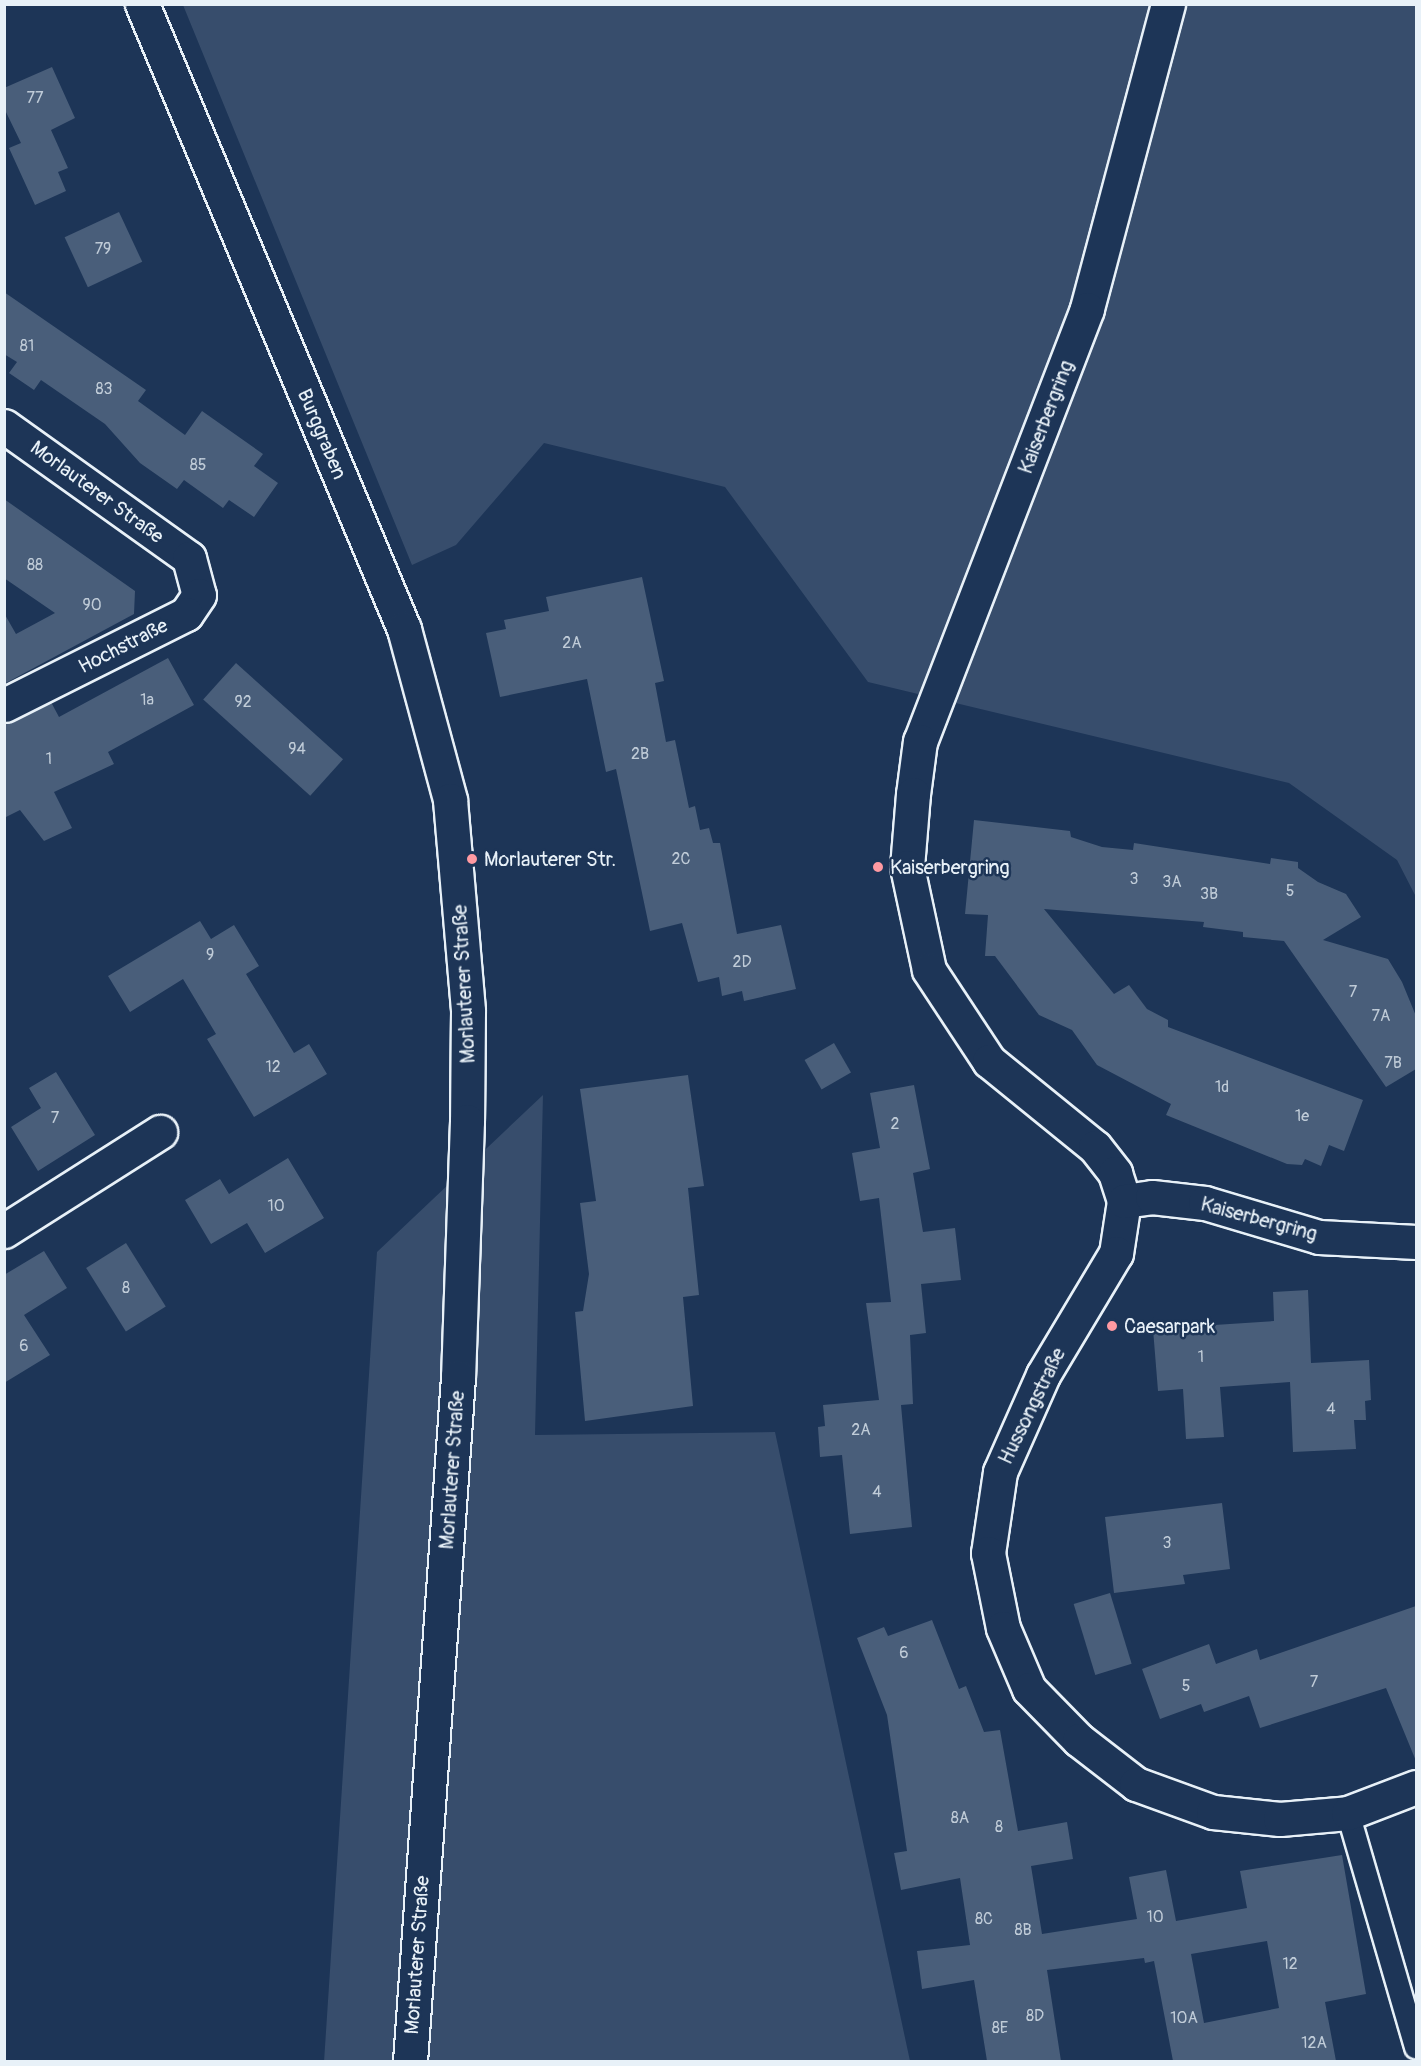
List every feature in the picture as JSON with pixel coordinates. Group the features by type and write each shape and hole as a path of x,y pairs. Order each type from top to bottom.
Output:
{"street":[{"name":"Burggraben","path":"142,4 404,629 450,800 458,878"},
{"name":"Kaiserbergring","path":"1168,4 1087,309 920,741 907,867 929,970 958,1017 989,1061 1095,1147 1115,1173 1124,1201 1152,1197 1205,1203 1319,1237 1416,1242"},
{"name":"Morlauterer Straße","path":"4,426 189,558"},
{"name":"Hochstraße","path":"4,705 186,614 199,595 189,558"},
{"name":"Morlauterer Straße","path":"410,2061 458,1377 468,1011 458,878"},
{"path":"4,1231 160,1132"},
{"name":"Hussongstraße","path":"1124,1201 1116,1253 1044,1375 999,1472 988,1553 1003,1628 1029,1689 1079,1740 1136,1784 1213,1812 1280,1819 1348,1813 1416,1787"}],"lane":[{"path":"1348,1813 1416,2047"}],"shaded area":[{"path":"183,5 1416,5 1416,897 1397,860 1289,783 868,682 725,487 544,443 456,545 412,565"},
{"path":"543,1095 535,1435 775,1432 910,2061 324,2062 377,1252"}],"building":[{"path":"52,67 75,118 51,130 68,168 58,172 66,191 35,205 9,148 21,143 4,108 4,88"},
{"path":"119,212 142,262 88,287 65,237"},
{"path":"4,292 146,390 138,401 185,435 202,411 263,454 254,466 278,483 254,517 229,500 223,508 184,480 177,489 140,463 105,424 41,380 34,390 9,373 17,362 4,354"},
{"path":"4,499 135,591 134,614 4,684 4,613 16,634 55,613 4,578"},
{"path":"642,577 664,681 655,683 666,742 675,740 689,808 695,806 700,830 709,828 713,843 720,843 737,934 781,925 796,989 744,1001 742,991 722,996 719,977 698,982 682,923 650,931 616,769 606,772 587,679 500,697 486,633 506,629 504,620 549,611 546,597"},
{"path":"168,658 194,705 108,752 114,764 54,792 72,828 44,841 20,810 4,818 4,723 51,702 59,717"},
{"path":"236,663 343,759 310,796 203,699"},
{"path":"974,820 1070,831 1071,837 1102,847 1133,850 1134,843 1270,864 1271,858 1298,862 1298,868 1318,882 1346,894 1361,917 1323,940 1388,959 1402,982 1416,1016 1416,1069 1386,1087 1284,941 1243,937 1243,932 1203,927 1204,922 1044,909 1114,994 1129,985 1147,1009 1168,1020 1168,1027 1363,1100 1344,1151 1329,1145 1321,1166 1305,1159 1302,1165 1287,1164 1166,1115 1171,1104 1097,1065 1072,1030 1039,1015 995,956 985,956 988,915 965,914"},
{"path":"200,921 211,939 234,925 259,966 246,974 294,1053 309,1044 327,1074 254,1117 207,1039 216,1034 183,979 130,1012 108,976"},
{"path":"834,1043 851,1072 822,1089 805,1060"},
{"path":"56,1072 95,1135 38,1171 11,1127 41,1108 29,1088"},
{"path":"688,1075 704,1186 688,1188 699,1295 683,1297 693,1406 585,1421 575,1312 583,1311 589,1274 580,1203 596,1201 580,1089"},
{"path":"914,1085 930,1169 913,1173 923,1232 955,1228 961,1280 921,1284 926,1333 910,1335 913,1404 901,1405 912,1527 850,1534 842,1455 820,1457 818,1427 825,1426 823,1405 879,1400 866,1303 891,1302 879,1198 860,1201 852,1153 880,1148 870,1093"},
{"path":"288,1158 324,1218 265,1253 247,1223 211,1244 185,1200 220,1179 229,1194"},
{"path":"126,1243 166,1307 126,1332 86,1268"},
{"path":"44,1251 67,1288 24,1315 50,1355 4,1383 4,1275"},
{"path":"1308,1290 1311,1363 1369,1360 1371,1400 1365,1401 1366,1420 1354,1420 1356,1449 1293,1452 1290,1382 1220,1387 1224,1437 1186,1439 1183,1389 1158,1391 1153,1329 1274,1321 1273,1292"},
{"path":"1222,1503 1230,1569 1183,1575 1185,1584 1114,1593 1105,1517"},
{"path":"1110,1593 1132,1664 1095,1675 1074,1604"},
{"path":"1416,1606 1416,1761 1386,1688 1260,1728 1249,1696 1204,1712 1201,1704 1160,1719 1142,1669 1209,1644 1216,1664 1257,1649 1260,1660"},
{"path":"932,1620 959,1689 966,1686 984,1732 1000,1730 1018,1831 1067,1822 1073,1859 1031,1866 1042,1934 1137,1919 1129,1877 1166,1870 1176,1921 1247,1908 1240,1871 1342,1855 1366,1994 1325,2002 1336,2061 1173,2061 1154,1961 1145,1963 1144,1958 1047,1970 1061,2061 987,2061 974,1980 922,1989 917,1951 970,1945 960,1878 901,1890 894,1853 907,1851 887,1715 857,1638 884,1627 888,1636","holes":["1267,1941 1279,2008 1204,2023 1191,1954"]}],"place":[{"name":"Morlauterer Str.","path":"472,859"},
{"name":"Kaiserbergring","path":"878,867"},
{"name":"Caesarpark","path":"1112,1326"}]}
